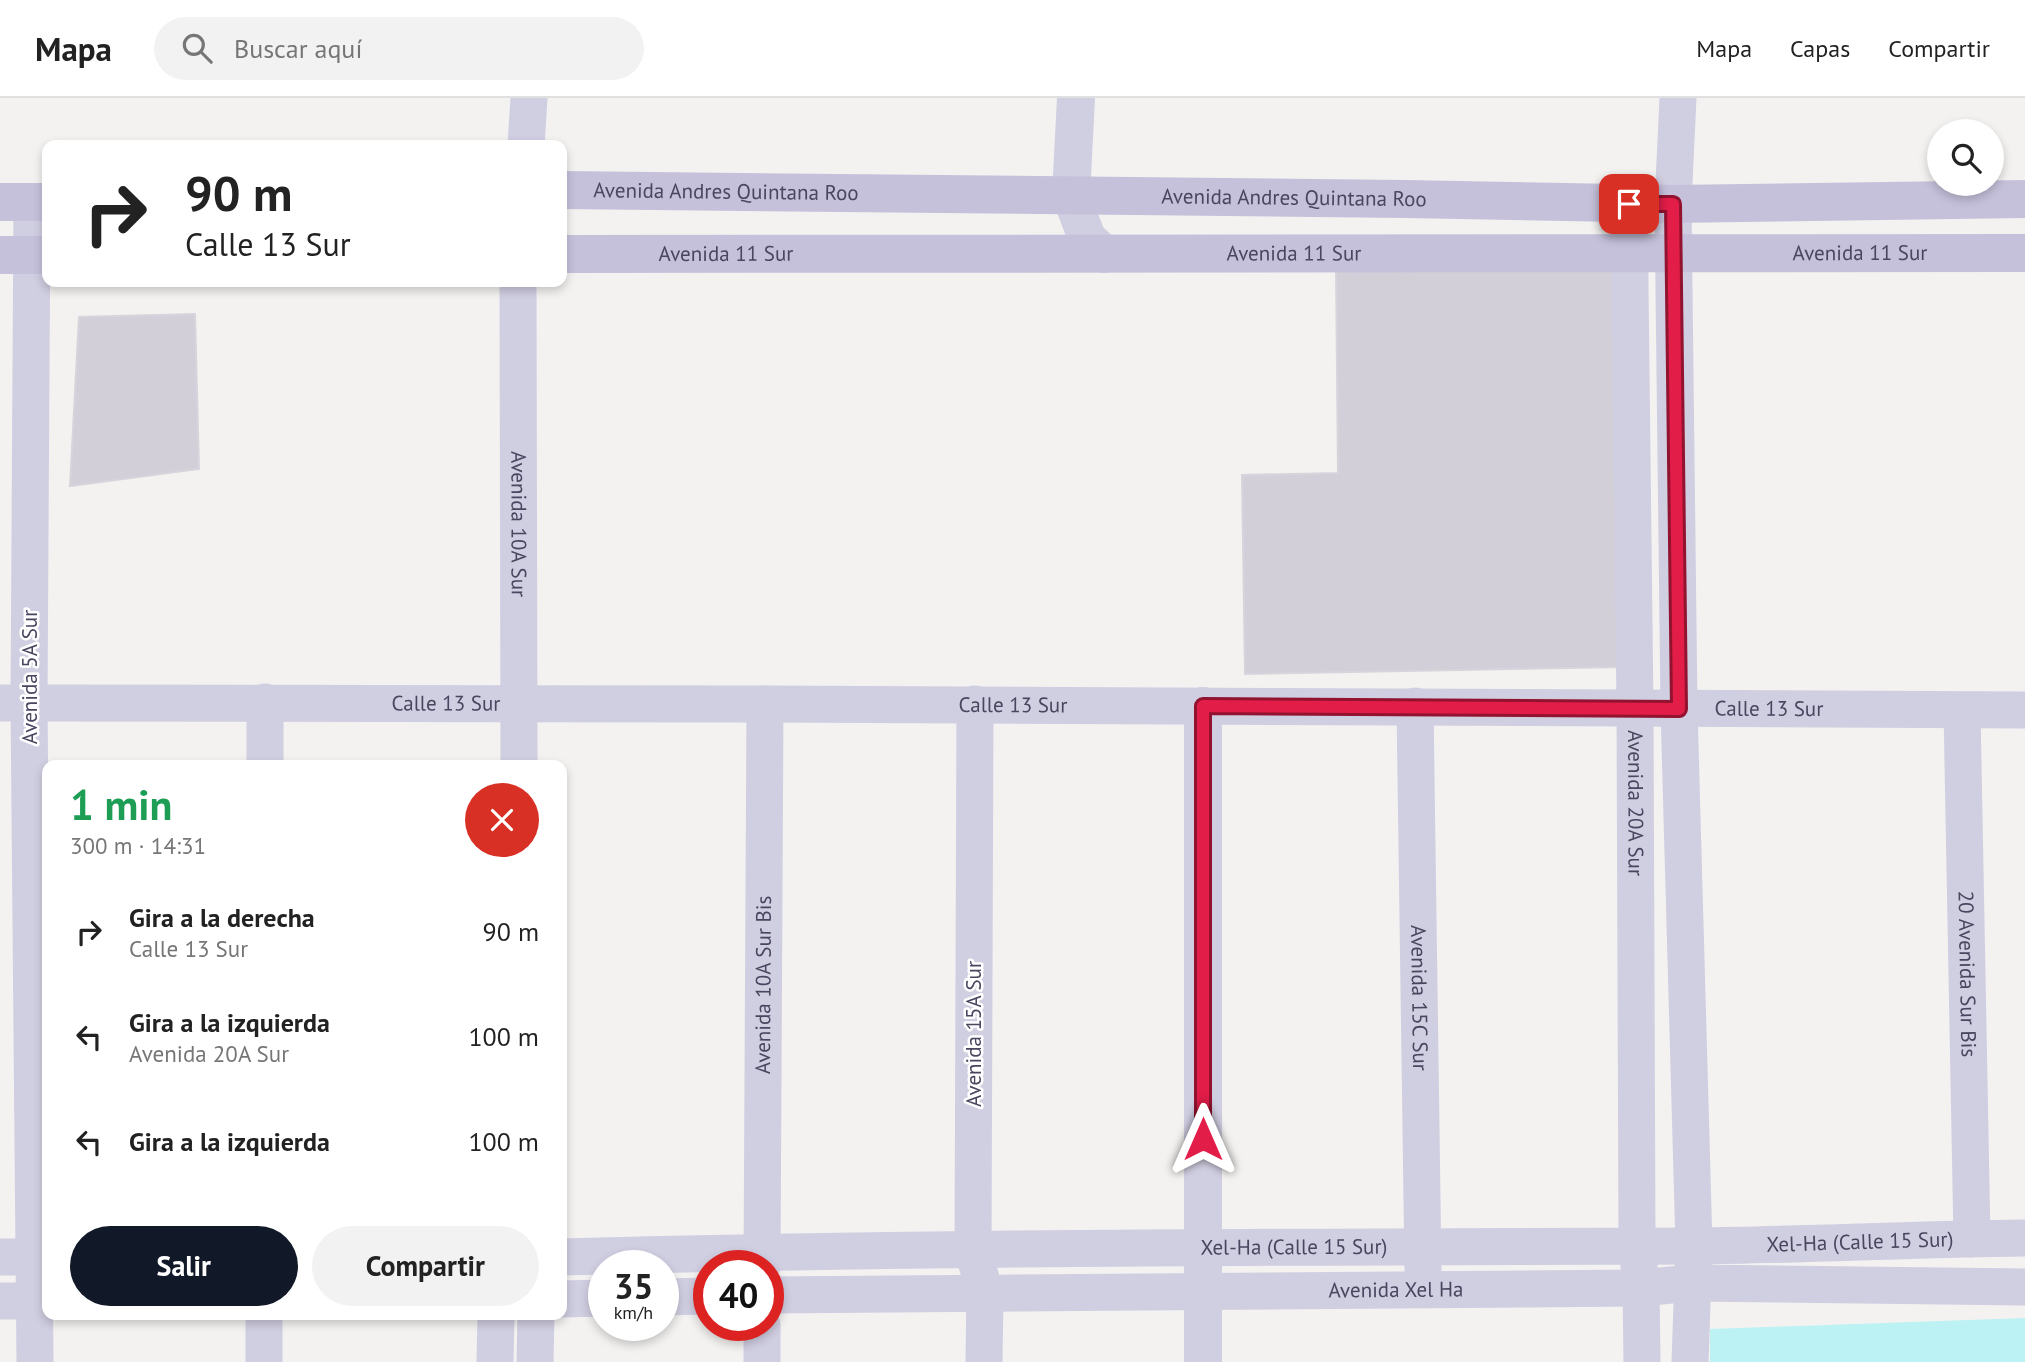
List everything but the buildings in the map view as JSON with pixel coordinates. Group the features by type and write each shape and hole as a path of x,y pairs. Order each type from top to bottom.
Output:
{"main road":[{"name":"Avenida Andres Quintana Roo","path":"567,190 1629,204 2025,199"},
{"name":"Avenida 11 Sur","path":"567,254 2025,253"}],"street":[{"path":"526,140 529,98"},
{"path":"1076,98 1071,196 1087,238 1104,254"},
{"name":"Avenida 20A Sur","path":"1678,98 1673,204 1679,709 1694,1246 1690,1362"},
{"name":"Avenida 5A Sur","path":"26,202 15,703 27,1301 35,1362"},
{"name":"Avenida 20A Sur","path":"1629,204 1635,708 1637,1244 1642,1288 1642,1362"},
{"name":"Avenida 10A Sur","path":"518,287 519,760"},
{"path":"265,702 265,760"},
{"name":"Calle 13 Sur","path":"15,703 975,704 2025,710"},
{"name":"Avenida 10A Sur Bis","path":"763,1250 765,704"},
{"name":"Avenida 15A Sur","path":"975,704 973,1250 985,1293 984,1362"},
{"path":"1203,706 1203,1362"},
{"name":"Avenida 15C Sur","path":"1415,706 1423,1290"},
{"name":"20 Avenida Sur Bis","path":"1962,709 1972,1238"},
{"name":"Xel-Ha (Calle 15 Sur)","path":"784,1257 973,1250 1637,1244 1694,1246 2025,1238"},
{"name":"Xel-Ha (Calle 15 Sur)","path":"567,1256 693,1257"},
{"name":"Avenida Xel Ha","path":"784,1295 1642,1288 1691,1283 2025,1287"},
{"path":"567,1299 588,1298"},
{"path":"264,1320 264,1362"},
{"path":"495,1362 496,1320"},
{"path":"535,1362 536,1320"},
{"path":"762,1341 762,1362"}],"shaded area":[{"path":"2025,1318 2025,1362 1710,1362 1710,1329"}],"route":[{"path":"1203,1139 1203,706 1679,709 1673,204 1629,204"}]}
